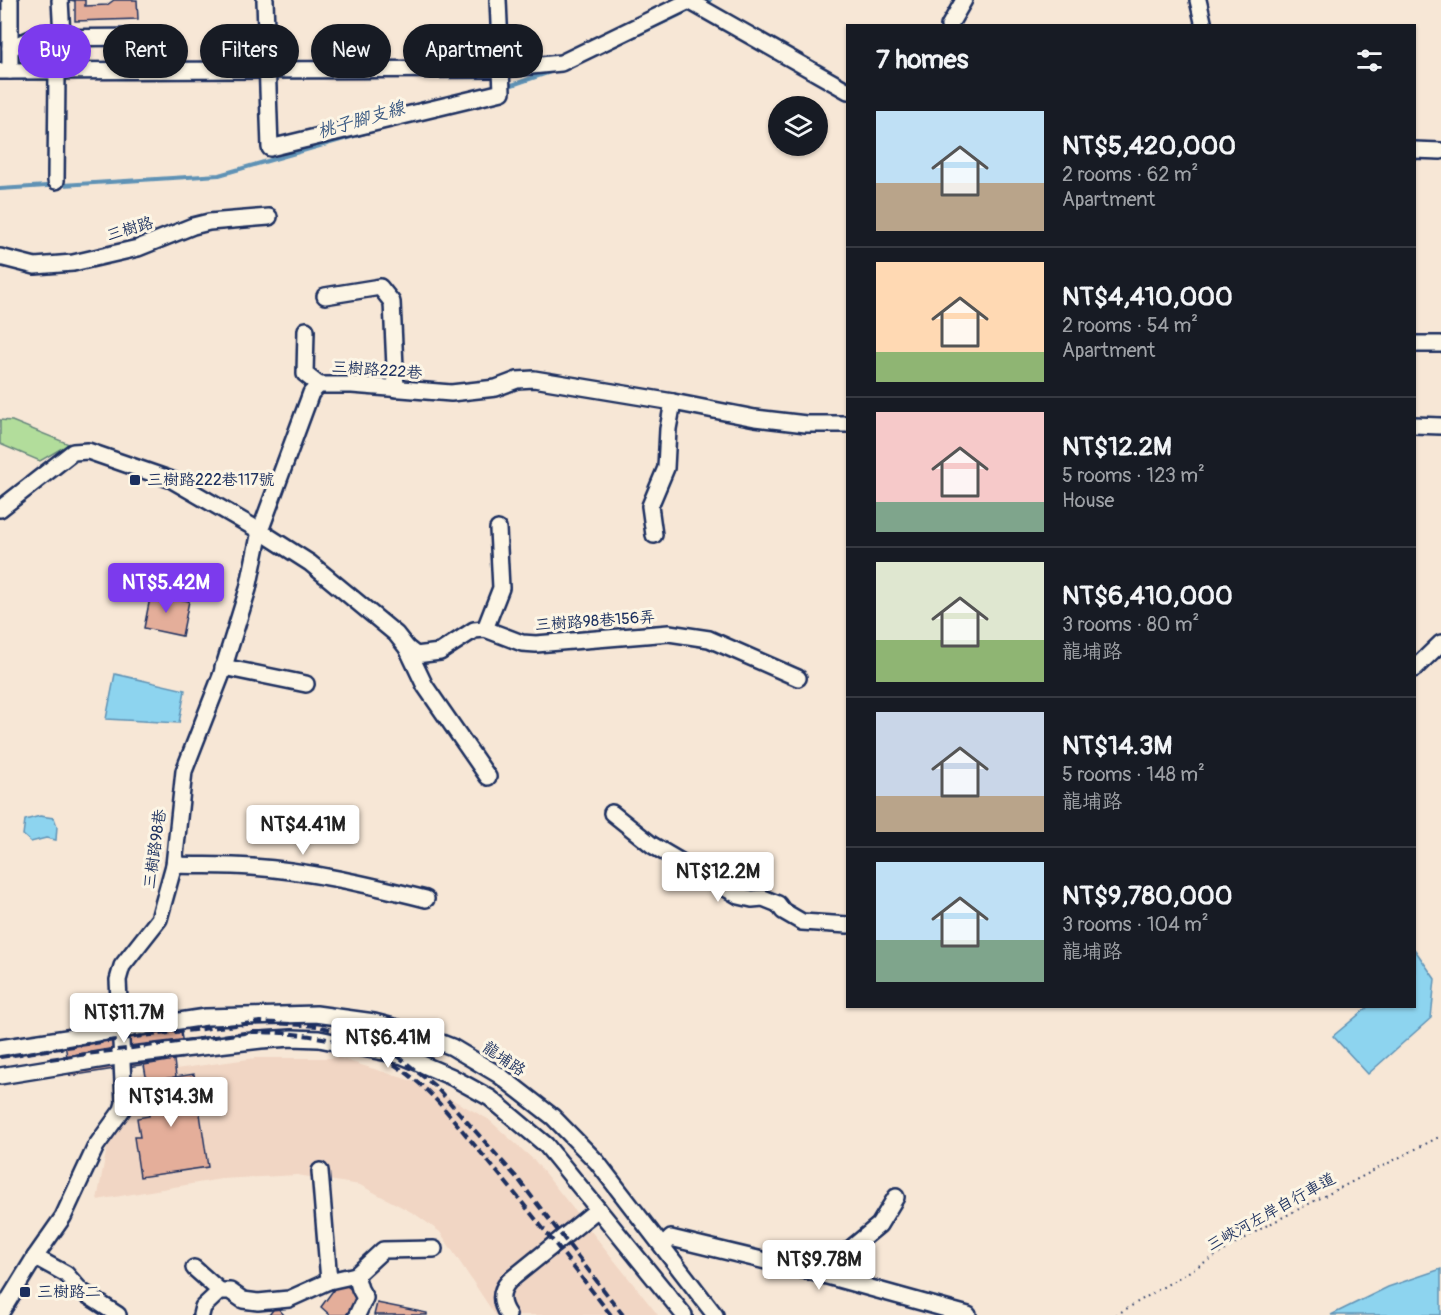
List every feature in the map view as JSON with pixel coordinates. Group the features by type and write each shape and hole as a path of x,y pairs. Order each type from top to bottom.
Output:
{"street":[{"path":"5,71 10,48 10,0"},
{"path":"60,0 61,24"},
{"path":"265,0 266,24"},
{"path":"498,0 499,24"},
{"path":"950,24 964,0"},
{"path":"1198,0 1204,24"},
{"path":"543,65 561,63 690,1 846,91"},
{"path":"10,48 18,45"},
{"path":"299,70 403,69"},
{"path":"56,181 60,78"},
{"path":"267,78 270,148 502,92 502,78"},
{"path":"1416,150 1441,151"},
{"name":"三樹路","path":"0,257 35,266 73,263 138,248 209,222 269,217"},
{"path":"325,296 380,287 392,302 396,389"},
{"path":"306,330 305,374 319,385"},
{"path":"1416,344 1441,344"},
{"name":"三樹路222巷","path":"260,531 311,393 319,385 451,393 496,388 517,380 534,379 755,418 806,424 846,424"},
{"path":"654,535 650,506 666,468 668,429 673,402"},
{"path":"1416,425 1441,426"},
{"path":"0,509 73,452 88,451 172,480 310,563 396,634 416,655 440,652 474,630 485,629 501,588 498,529"},
{"name":"三樹路98巷","path":"0,1314 63,1217 96,1146 122,1110 124,1103 123,1056 118,980 122,966 132,951 159,919 174,865 184,771 224,667 248,589 260,531"},
{"name":"三樹路98巷156弄","path":"485,629 522,643 536,644 669,633 709,639 798,678"},
{"path":"1416,667 1441,643"},
{"path":"407,648 424,686 488,777"},
{"path":"224,667 306,684"},
{"path":"612,813 651,845 739,896 752,899 763,898 778,904 783,911 802,922 846,925"},
{"path":"174,865 253,867 300,872 426,899"},
{"name":"龍埔路","path":"0,1048 206,1017 316,1014 374,1022 417,1033 452,1047 499,1075 553,1118 597,1162 715,1315"},
{"path":"0,1076 123,1056 292,1038 319,1039 403,1056 452,1077 490,1098 546,1145 684,1315"},
{"path":"320,1171 329,1281"},
{"path":"820,1274 879,1225 896,1197"},
{"path":"508,1315 502,1303 501,1294 508,1281 598,1209"},
{"path":"663,1246 671,1238 820,1274 968,1315"},
{"path":"194,1268 220,1291 230,1291 243,1300 258,1302 289,1299 329,1281 356,1275 383,1250 434,1249"},
{"path":"35,1257 66,1274 81,1291 118,1315"},
{"path":"356,1275 365,1298 357,1315"},
{"path":"201,1315 203,1307 220,1291"}],"path":[{"name":"三峽河左岸自行車道","path":"1116,1315 1264,1227 1441,1136"}],"shaded area":[{"path":"256,1058 339,1058 425,1085 488,1119 535,1161 658,1315 495,1315 440,1232 415,1214 360,1185 297,1175 221,1179 97,1200 108,1142 126,1114 132,1075"}],"green space":[{"path":"0,420 12,421 69,444 40,461 0,444"}],"water":[{"path":"115,674 185,690 179,723 106,719"},
{"path":"40,816 54,818 57,826 56,840 46,838 31,842 23,835 25,820"},
{"path":"1416,951 1435,979 1431,1018 1368,1074 1333,1036 1367,1008 1416,1008"},
{"path":"1441,1269 1441,1315 1331,1315 1388,1287"}],"building":[{"path":"70,0 85,0 85,6 107,5 114,0 137,0 138,19 75,21 75,1"},
{"path":"151,593 189,601 182,636 144,628"},
{"path":"178,1013 185,1058 70,1076 63,1031"},
{"path":"174,1060 176,1077 147,1082 144,1065"},
{"path":"194,1074 208,1167 140,1177 134,1137 140,1137 137,1118 149,1116 144,1082"},
{"path":"340,1281 360,1296 346,1315 330,1315 321,1307"},
{"path":"377,1303 427,1313 427,1315 374,1315"},
{"path":"276,1306 284,1315 269,1315"}],"waterway":[{"name":"桃子腳支線","path":"702,4 710,0"},
{"name":"桃子腳支線","path":"582,61 692,9"},
{"name":"桃子腳支線","path":"506,87 556,70"},
{"name":"桃子腳支線","path":"0,189 219,175 379,129"}],"railway":[{"path":"0,1057 135,1037 261,1022 317,1026 355,1036 399,1057 436,1087 518,1179 623,1315"},
{"path":"50,1059 252,1032 312,1036 370,1052 405,1072 443,1107 611,1315"}],"place":[{"name":"三樹路222巷117號","path":"135,480"},
{"name":"三樹路二","path":"25,1292"}]}
